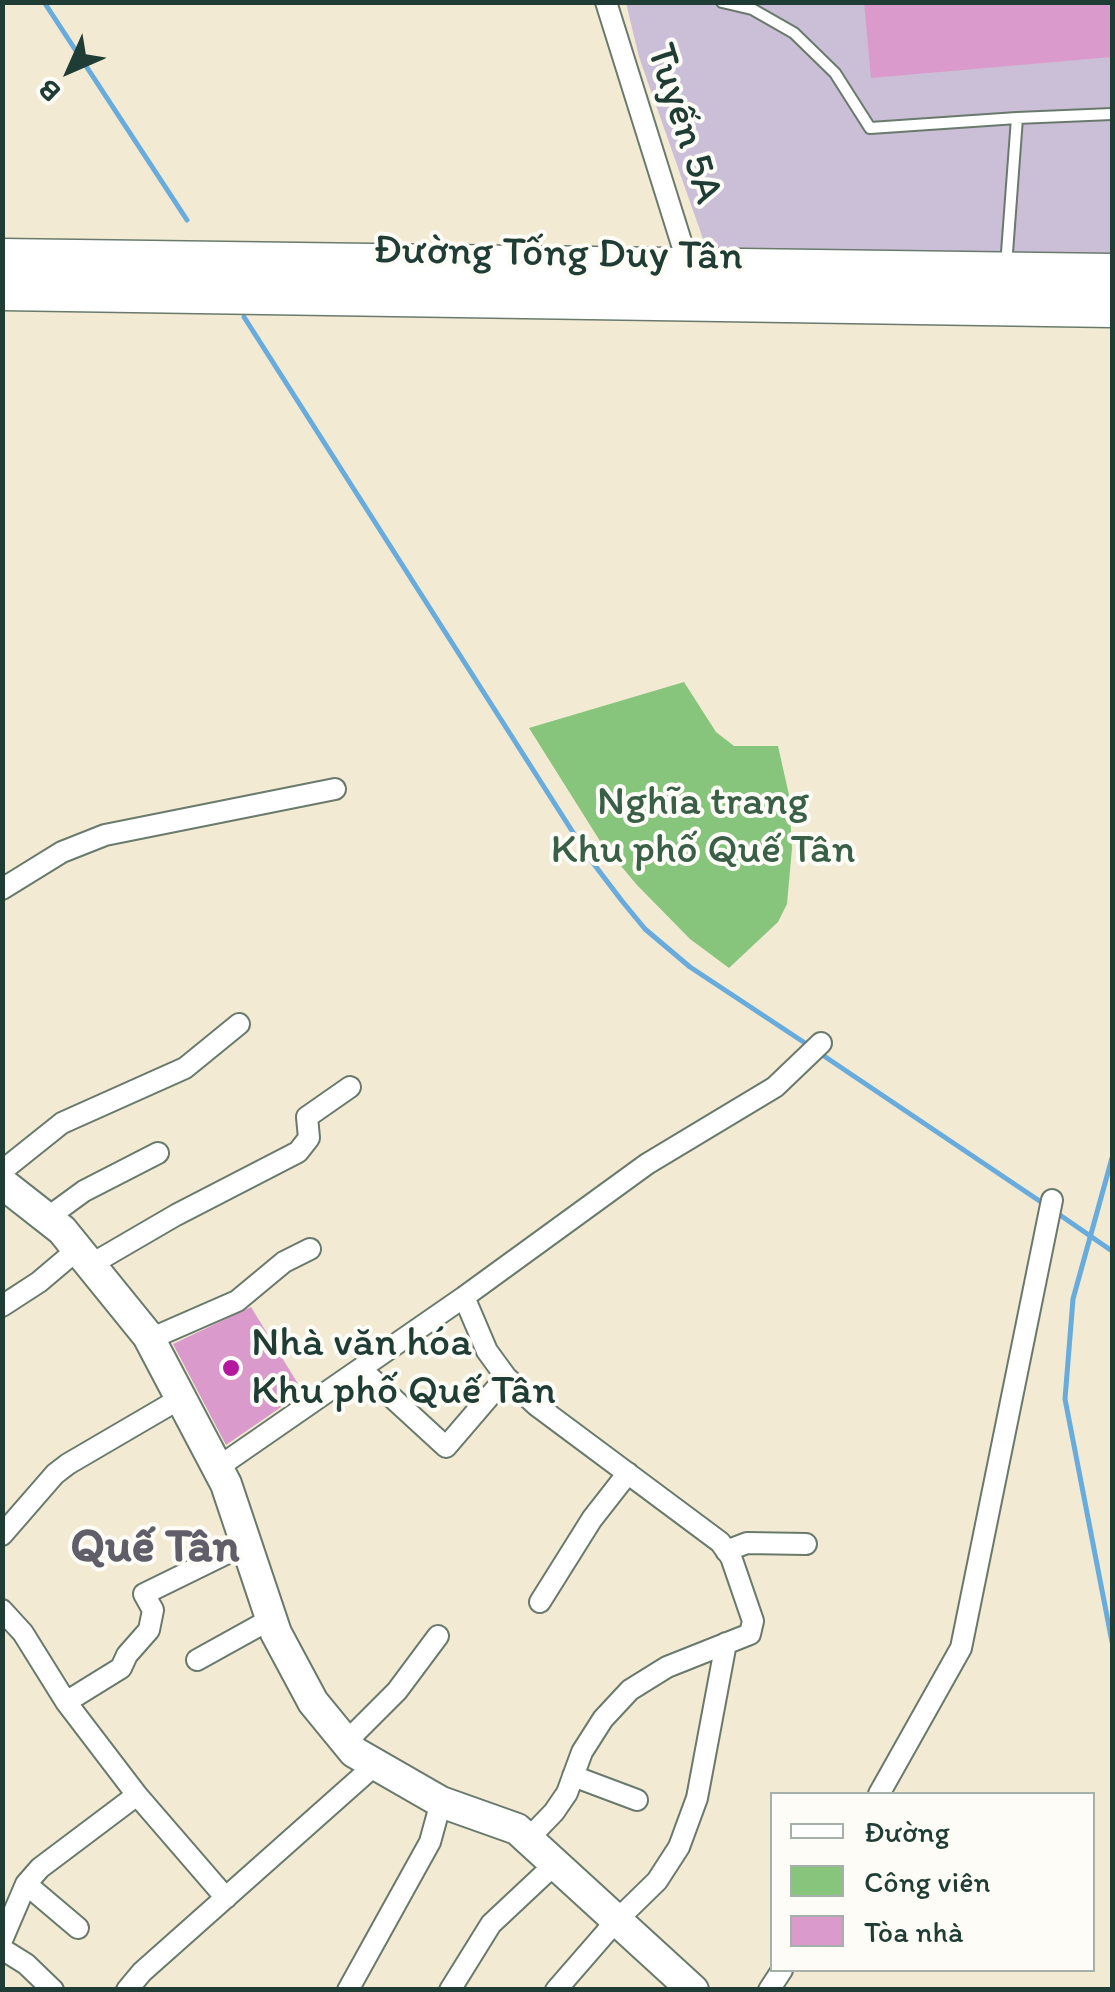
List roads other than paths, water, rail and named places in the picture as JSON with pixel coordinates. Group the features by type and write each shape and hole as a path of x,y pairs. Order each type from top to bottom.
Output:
{"highway":[{"name":"Đường Tống Duy Tân","path":"2,258 87,276"},
{"name":"Đường Tống Duy Tân","path":"587,283 690,267 1112,273"},
{"name":"Đường Tống Duy Tân","path":"2,291 87,276 587,283 1112,308"}],"main road":[{"path":"2,1183 47,1218 150,1338 217,1468 271,1619 313,1702 354,1752 441,1802 517,1829 693,1989"}],"street":[{"name":"Tuyến 5A","path":"606,2 690,267"},
{"path":"2,888 62,852 105,834 335,788"},
{"path":"2,1171 62,1123 185,1068 239,1024"},
{"path":"217,1468 655,1159 775,1087 815,1049"},
{"path":"2,1306 84,1257 298,1152 309,1138 306,1117 350,1088"},
{"path":"47,1218 84,1191 158,1154"},
{"path":"880,1792 957,1658 1050,1208"},
{"path":"150,1338 236,1301 284,1262 310,1249"},
{"path":"464,1297 487,1351 506,1377 536,1405 720,1542 752,1621 750,1634 668,1667 630,1690 603,1719 582,1752 554,1812 528,1839"},
{"path":"360,1368 446,1447 506,1377"},
{"path":"2,1535 68,1464 181,1398"},
{"path":"540,1602 592,1519 628,1473"},
{"path":"726,1551 748,1543 806,1544"},
{"path":"66,1702 122,1668 127,1654 149,1630 152,1610 144,1594 246,1544"},
{"path":"2,1610 23,1633 66,1702 137,1795 226,1898"},
{"path":"197,1660 271,1619"},
{"path":"346,1742 397,1691 438,1636"},
{"path":"556,1990 616,1921 657,1882 679,1847 697,1798 726,1642"},
{"path":"127,1990 142,1972 375,1764"},
{"path":"573,1776 637,1800"},
{"path":"2,1940 26,1884 40,1868 137,1795"},
{"path":"348,1990 430,1842 441,1802"},
{"path":"450,1990 492,1924 554,1864"},
{"path":"26,1884 78,1928"},
{"path":"2,1948 53,1990"}],"lane":[{"path":"722,2 752,10 794,34 835,73 870,128 1112,114"},
{"path":"1006,272 1017,118"}],"waterway":[{"path":"44,2 187,220"},
{"path":"244,317 590,859 622,901 645,929 690,967 808,1045"},
{"path":"821,1054 1044,1204"},
{"path":"1112,1158 1073,1299 1065,1399 1112,1642"},
{"path":"1057,1213 1112,1251"}],"place":[{"name":"Nhà văn hóa Khu phố Quế Tân","path":"231,1368"}],"district":[{"name":"Quế Tân","path":"155,1549"}],"park label":[{"name":"Nghĩa trang Khu phố Quế Tân","path":"703,827"}]}
